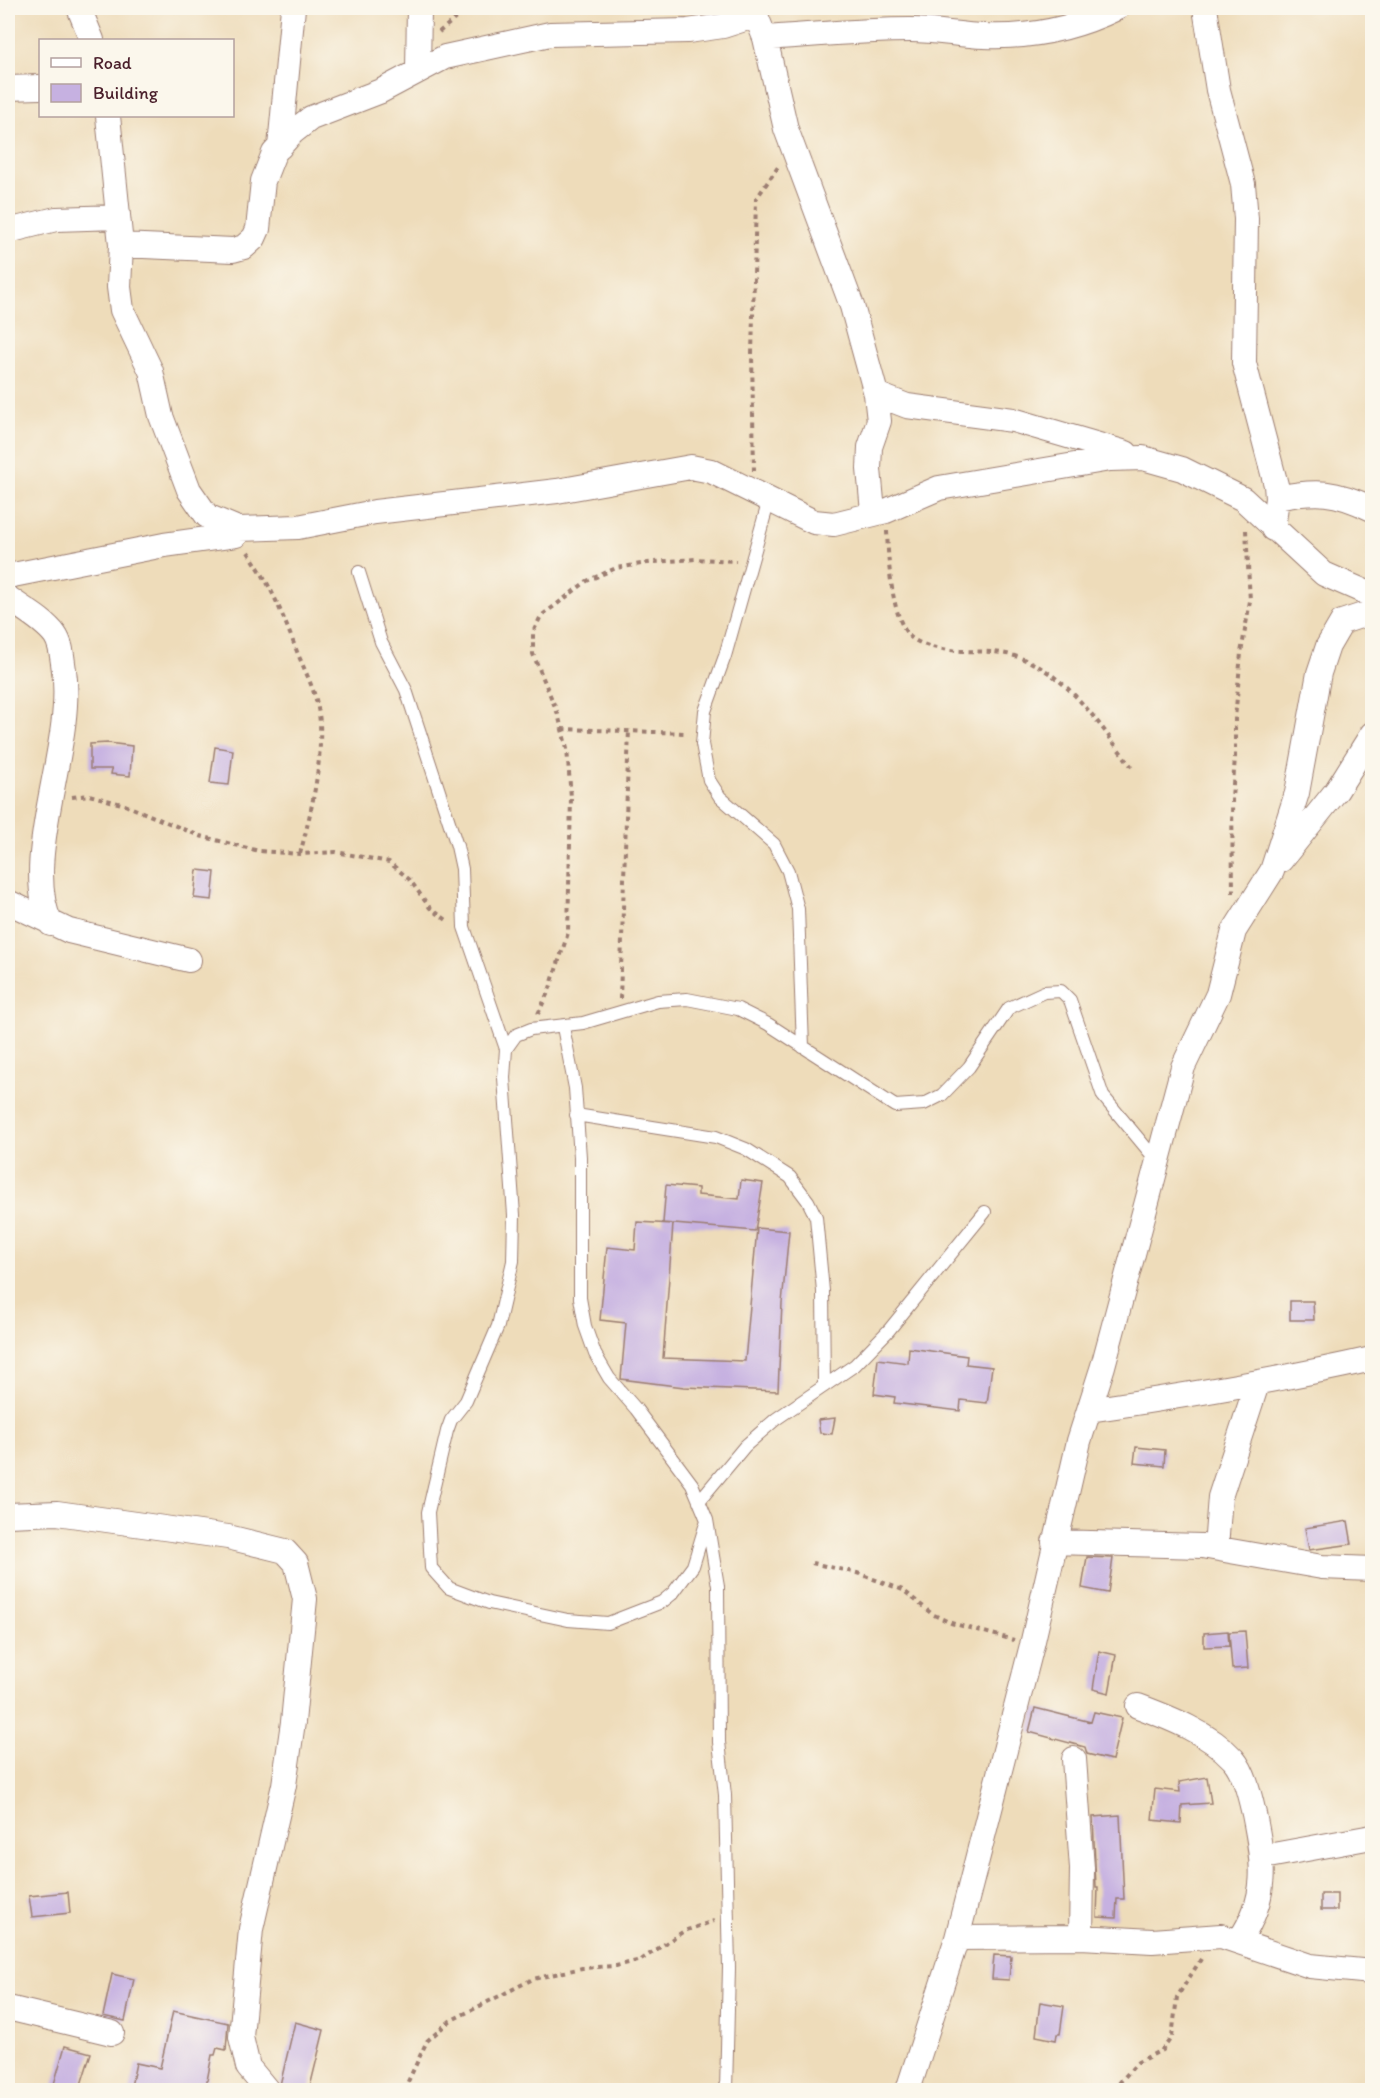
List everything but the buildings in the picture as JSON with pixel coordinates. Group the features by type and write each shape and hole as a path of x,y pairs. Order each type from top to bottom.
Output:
{"street":[{"path":"79,8 92,39"},
{"path":"280,147 293,8"},
{"path":"418,70 419,8"},
{"path":"121,245 233,250 244,247 254,238 258,230 262,181 274,153 311,118 381,92 418,70 456,53 515,44 550,34 688,31 757,20 873,30 931,30 985,36 1028,34 1061,18 1091,20 1117,8"},
{"path":"1205,8 1218,90 1244,196 1246,219 1244,363 1277,498 1273,529"},
{"path":"757,20 792,147 852,306 876,394 879,421 870,447 869,469 879,512"},
{"path":"8,88 39,87"},
{"path":"108,117 121,245 119,287 122,310 151,371 161,416 189,490 207,516 237,532"},
{"path":"8,231 57,219 117,217"},
{"path":"876,394 907,406 1013,420 1182,469 1243,499 1324,574 1338,595 1342,622 1328,646 1319,673 1297,794 1272,871"},
{"path":"8,576 237,532 298,527 375,512 556,491 690,467 711,471 814,522 834,524 879,512 939,488 1110,459 1143,458"},
{"path":"1277,498 1321,492 1345,496 1372,510"},
{"path":"1324,574 1372,595"},
{"path":"8,598 54,633 61,647 66,717 50,800 42,893 42,902 51,924"},
{"path":"1342,622 1372,612"},
{"path":"908,2091 957,1938 1032,1645 1079,1441 1103,1366 1183,1067 1218,994 1234,932 1272,871 1337,790 1372,734"},
{"path":"8,902 51,924 99,939 189,960"},
{"path":"1089,1410 1230,1389 1270,1378 1372,1359"},
{"path":"1216,1548 1221,1497 1256,1390"},
{"path":"8,1515 57,1513 228,1537 285,1551 297,1563 305,1599 293,1722 284,1785 251,1929 241,2037 248,2067 267,2091"},
{"path":"1054,1542 1216,1548 1322,1568 1372,1569"},
{"path":"1138,1706 1187,1725 1233,1760 1244,1781 1263,1857 1260,1894 1250,1925 1230,1938"},
{"path":"1074,1759 1082,1868 1081,1936"},
{"path":"1263,1857 1372,1837"},
{"path":"957,1938 1081,1936 1152,1941 1230,1938 1310,1966 1372,1972"},
{"path":"8,2007 112,2033"}],"lane":[{"path":"762,496 751,562 725,656 705,711 702,744 709,780 720,797 774,844 788,871 798,909 803,1047"},
{"path":"359,572 381,642 406,690 458,846 462,868 464,927 506,1049 503,1102 510,1148 514,1215 513,1262 498,1326 466,1401 451,1420 447,1431 428,1512 428,1556 431,1568 450,1588 489,1603 568,1620 608,1623 669,1598 693,1566 707,1520"},
{"path":"506,1049 516,1035 531,1029 564,1027 658,1001 687,999 738,1009 768,1024 895,1106 924,1104 942,1095 969,1067 1009,1008 1044,992 1061,991 1071,1000 1102,1096 1134,1137 1157,1161"},
{"path":"564,1027 575,1088 580,1157 580,1288 585,1326 595,1354 609,1378 692,1484 707,1520 718,1586 719,1742 725,1795 726,1918 729,1968 726,2091"},
{"path":"576,1115 716,1137 746,1149 790,1177 808,1201 816,1217 823,1291 824,1386"},
{"path":"700,1500 745,1446 776,1419 855,1365 889,1330 985,1212"}],"path":[{"path":"762,496 752,354 756,199 792,147"},
{"path":"1233,897 1232,798 1235,719 1240,653 1250,602 1243,499"},
{"path":"879,512 897,610 904,628 913,639 942,649 1001,651 1029,662 1061,680 1132,767"},
{"path":"237,532 279,601 313,684 320,723 318,750 310,816 300,854"},
{"path":"531,1029 549,988 568,933 571,797 567,749 562,729 532,654 534,632 541,616 587,581 616,568 696,559 751,562"},
{"path":"562,729 628,729 703,734"},
{"path":"619,1012 628,729"},
{"path":"50,800 89,795 125,805 200,836 259,851 300,854 336,852 389,862 410,880 430,908 466,933"},
{"path":"812,1563 856,1573 903,1590 925,1609 951,1623 1032,1645"},
{"path":"404,2091 427,2041 450,2020 533,1979 582,1968 616,1966 641,1960 684,1931 726,1918"},
{"path":"1113,2091 1138,2062 1162,2050 1172,2037 1177,1997 1194,1970 1230,1938"}]}
